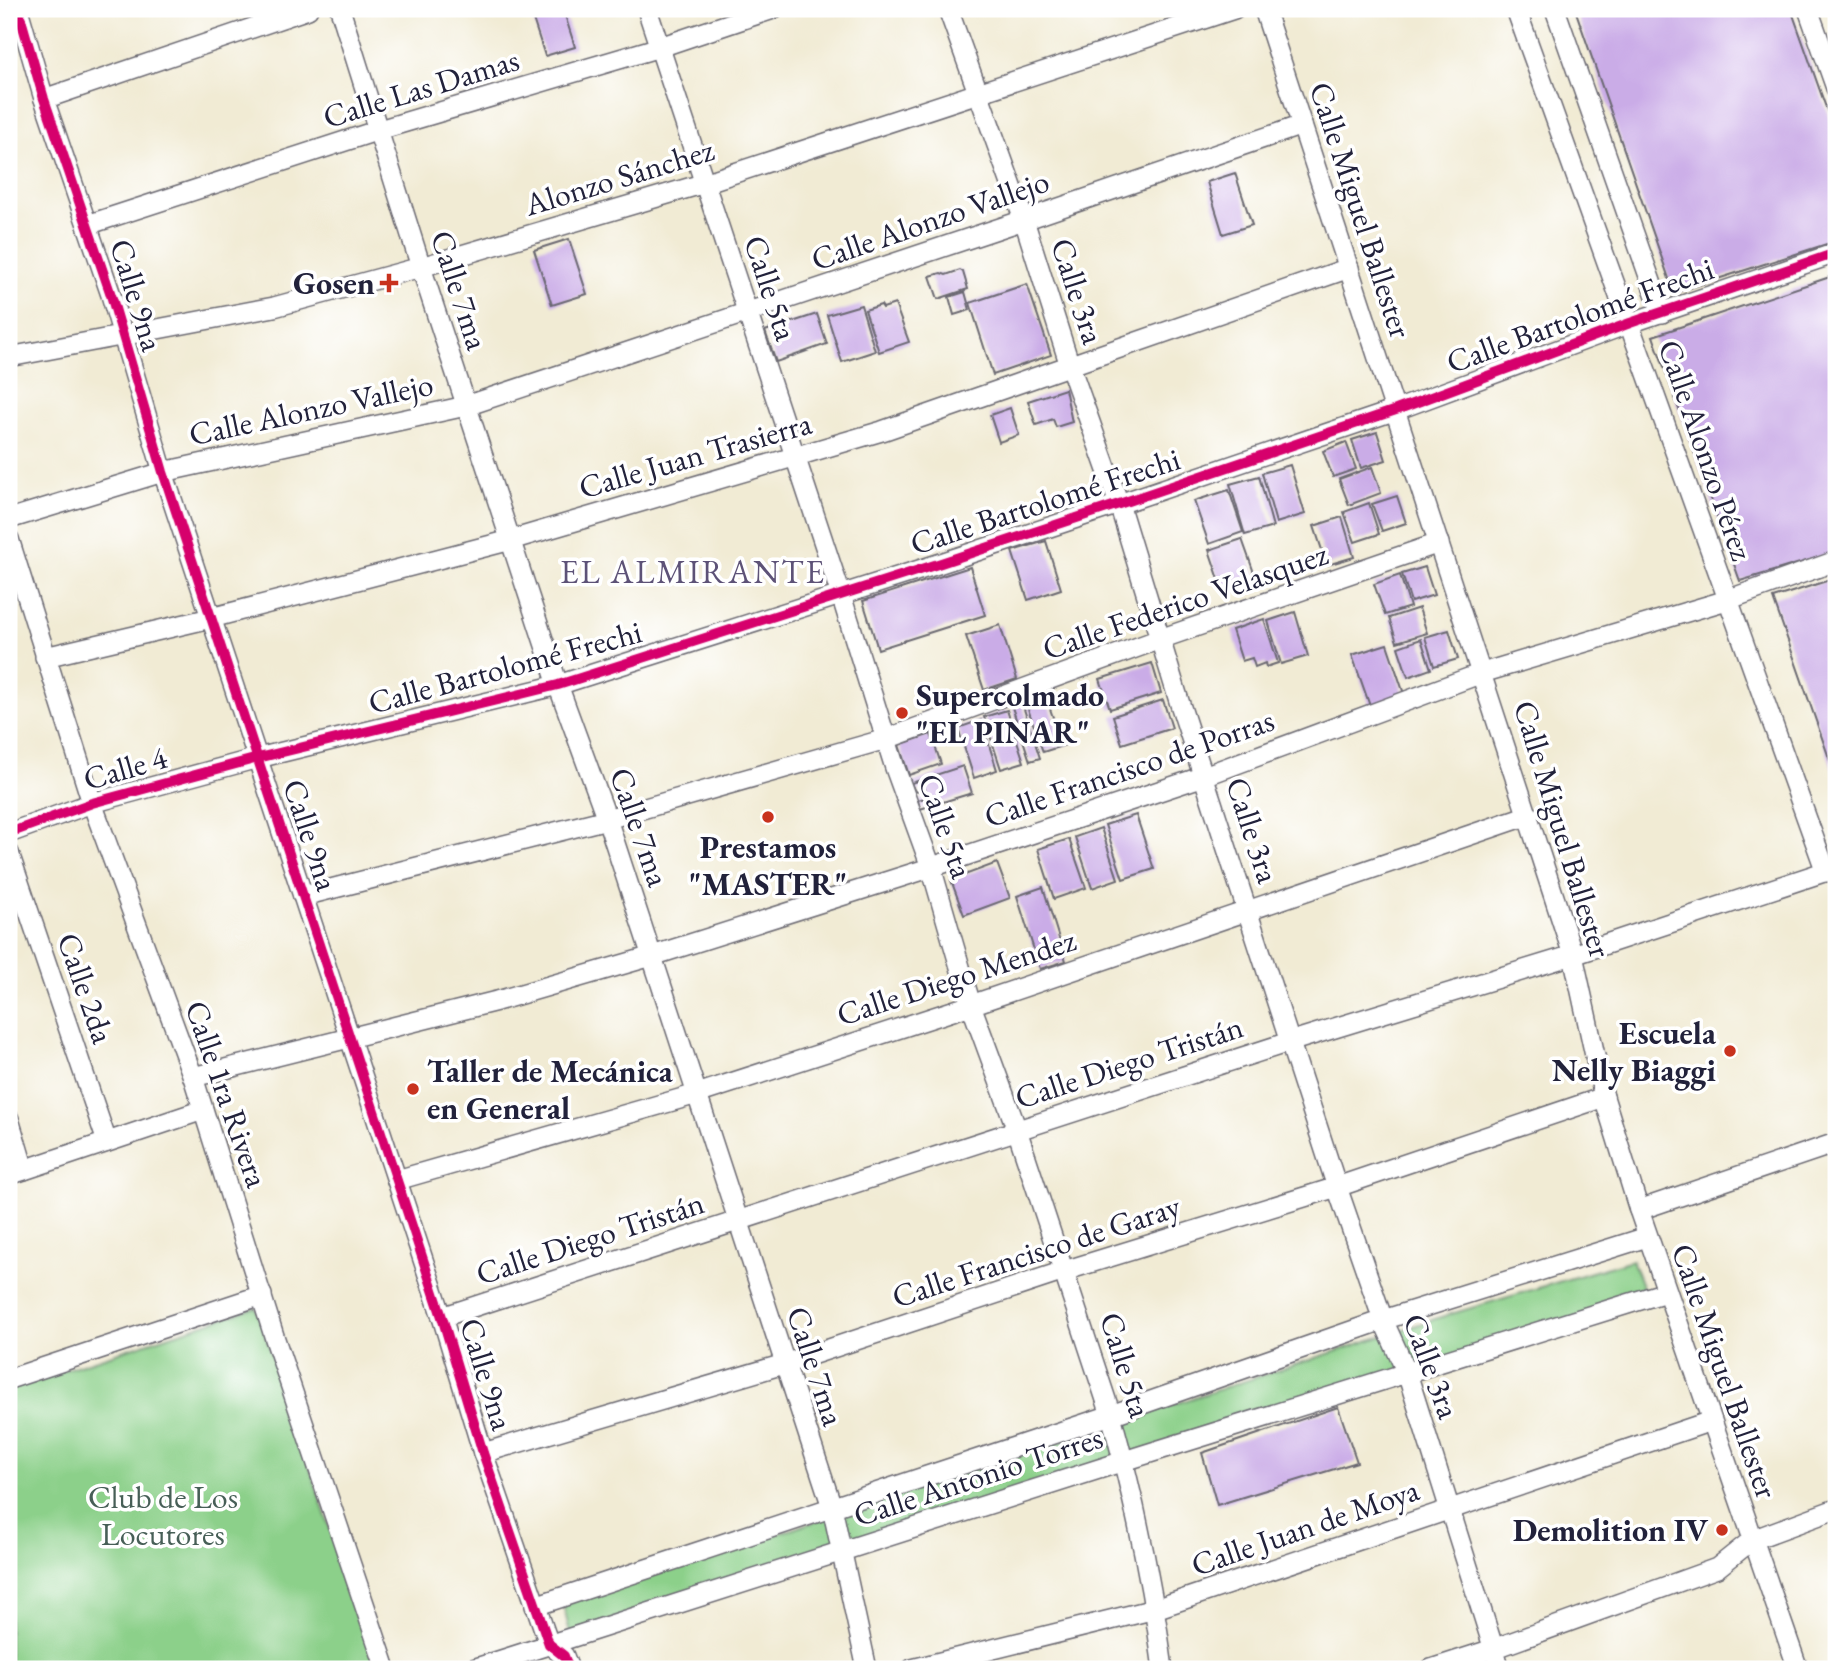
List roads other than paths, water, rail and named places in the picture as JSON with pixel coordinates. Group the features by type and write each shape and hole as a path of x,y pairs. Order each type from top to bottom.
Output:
{"street":[{"name":"Calle 9na","path":"18,9 44,99 123,335 163,472 442,1317 483,1453 549,1644 564,1656 569,1669"},
{"path":"44,99 308,9"},
{"name":"Calle 7ma","path":"340,9 466,406 558,685 607,819 832,1507 867,1669"},
{"name":"Calle 5ta","path":"647,9 930,867 971,1005 1017,1130 1111,1415 1124,1461 1156,1609 1163,1669"},
{"name":"Calle Las Damas","path":"87,225 379,130 660,47 772,9"},
{"name":"Calle 3ra","path":"948,9 1024,220 1070,366 1119,504 1289,1042 1383,1320 1407,1373 1500,1669"},
{"name":"Alonzo Sánchez","path":"9,357 274,307 421,267 705,183 1234,9"},
{"name":"Calle Miguel Ballester","path":"1264,9 1573,955 1604,1097 1647,1237 1798,1669"},
{"name":"Calle Alonzo Pérez","path":"1516,9 1727,600 1831,870"},
{"name":"Calle Alonzo Pérez","path":"1555,9 1662,313"},
{"path":"1808,9 1836,88"},
{"name":"Calle Alonzo Vallejo","path":"9,519 163,472 466,406 1302,125"},
{"name":"Calle Bartolomé Frechi","path":"258,758 558,685 841,595 1396,410 1630,323 1836,253"},
{"name":"Calle Juan Trasierra","path":"46,657 211,618 511,540 883,431 1349,268"},
{"name":"Calle 1ra Rivera","path":"9,539 16,589 46,657 92,803 193,1077 386,1669"},
{"name":"Calle Federico Velasquez","path":"303,896 607,819 886,739 1160,639 1439,543"},
{"name":"Calle Francisco de Porras","path":"193,1077 497,1001 652,956 1204,776 1482,673 1727,600 1836,561"},
{"name":"Calle 4","path":"9,833 92,803 258,758"},
{"name":"Calle Diego Mendez","path":"397,1181 697,1094 971,1005 1529,815"},
{"name":"Calle 2da","path":"9,853 107,1142"},
{"name":"Calle Diego Tristán","path":"442,1317 1289,1042 1573,955 1831,870"},
{"name":"Calle Francisco de Garay","path":"483,1453 784,1364 1064,1271 1337,1187 1604,1097"},
{"path":"9,1119 16,1172 203,1110"},
{"path":"1639,1210 1836,1143"},
{"path":"535,1606 1111,1415 1383,1320 1647,1237"},
{"name":"Calle Antonio Torres","path":"472,1669 1124,1461 1667,1292"},
{"path":"9,1378 262,1295"},
{"name":"Calle Juan de Moya","path":"912,1669 1156,1609 1711,1422"},
{"path":"1431,1669 1717,1568 1752,1540 1836,1509"}],"place":[{"name":"Gosen","path":"389,283"},
{"name":"Supercolmado \"EL PINAR\"","path":"902,713"},
{"name":"Prestamos \"MASTER\"","path":"768,817"},
{"name":"Escuela Nelly Biaggi","path":"1730,1051"},
{"name":"Taller de Mecánica en General","path":"413,1089"},
{"name":"Demolition IV","path":"1722,1530"}],"district":[{"name":"EL ALMIRANTE","path":"693,571"}],"park label":[{"name":"Club de Los Locutores","path":"163,1516"}]}
